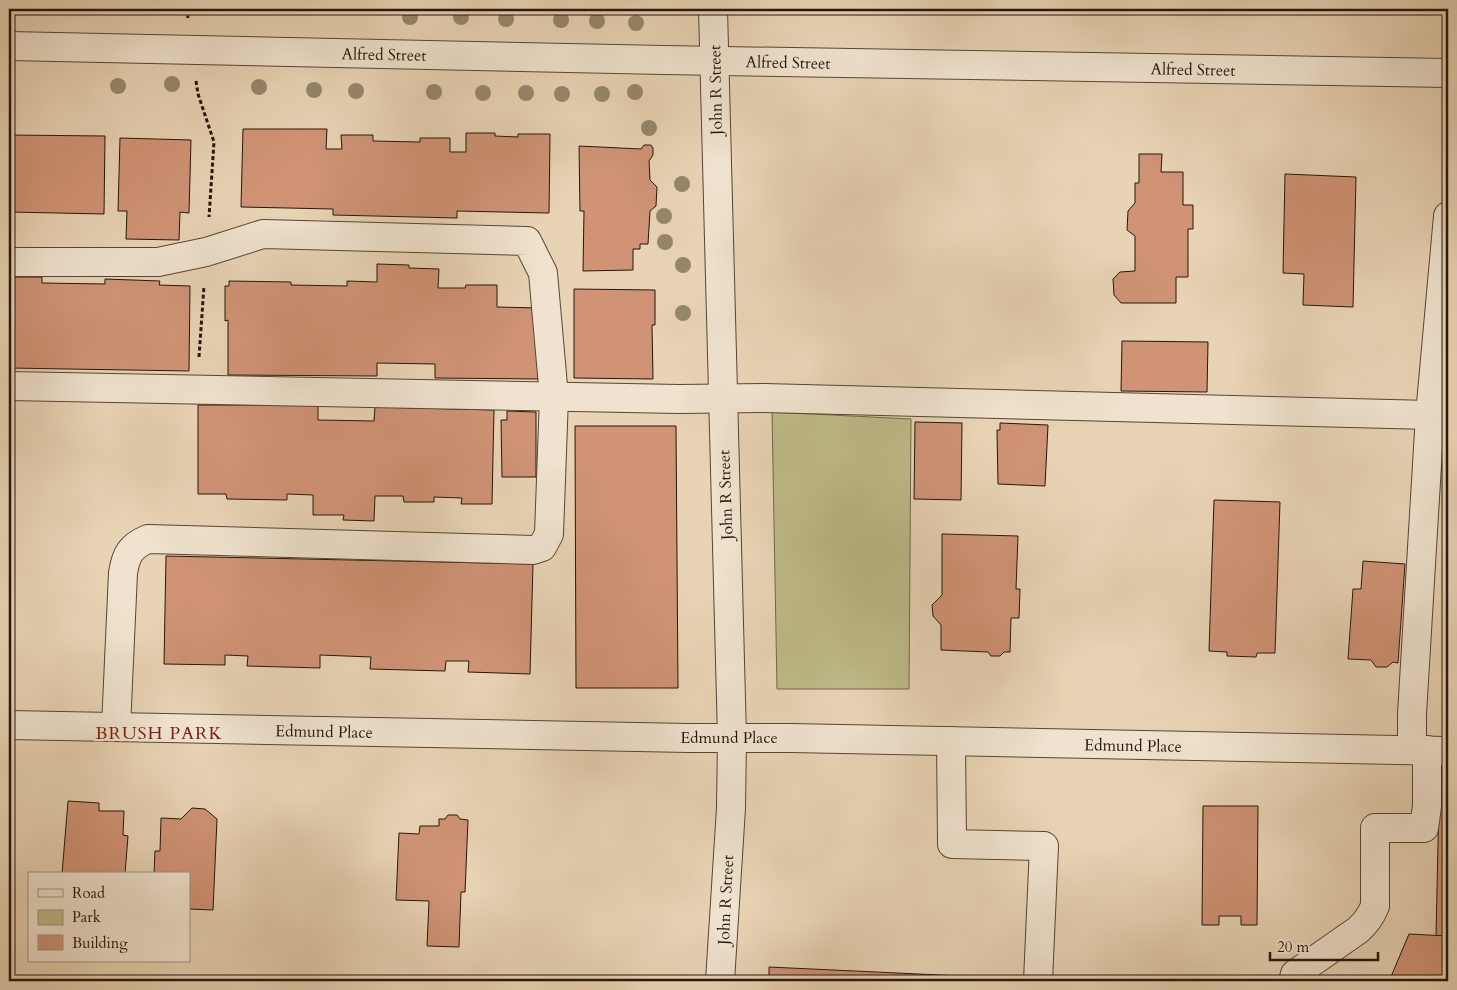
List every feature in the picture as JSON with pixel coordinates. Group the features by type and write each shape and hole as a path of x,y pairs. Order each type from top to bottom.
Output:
{"street":[{"name":"John R Street","path":"713,9 732,738 720,981"},
{"name":"Alfred Street","path":"9,46 1448,73"},
{"path":"1293,981 1295,974 1358,930 1372,914 1375,906 1375,828 1424,828 1427,806 1429,750 1413,704 1430,415 1448,216"},
{"path":"9,262 158,262 206,252 263,234 526,241 543,273 554,397 549,534 542,546 534,550 148,539 136,544 124,563 116,727"},
{"path":"9,386 722,400 764,398 1430,415"},
{"name":"Edmund Place","path":"9,725 1429,750"},
{"path":"951,741 952,844 1044,846 1038,981"}],"green space":[{"path":"772,412 911,419 909,689 777,689"}],"building":[{"path":"243,129 327,129 326,149 342,149 341,135 373,135 373,141 420,142 420,138 450,138 450,152 466,152 466,133 495,133 495,136 518,137 518,134 550,134 549,213 457,211 457,218 333,215 333,209 241,207"},
{"path":"9,135 105,136 104,214 9,212"},
{"path":"120,138 191,140 189,213 180,212 179,240 126,239 127,211 118,211"},
{"path":"644,145 651,145 653,148 653,155 649,161 650,180 657,187 656,206 650,211 648,244 640,244 640,249 633,249 633,270 583,271 584,211 580,211 579,146 641,149"},
{"path":"1139,154 1162,154 1161,172 1183,172 1183,205 1193,205 1193,229 1188,229 1188,277 1176,277 1176,303 1121,303 1114,295 1113,279 1120,272 1135,271 1135,236 1127,230 1128,211 1135,203 1135,183 1139,183"},
{"path":"1285,174 1356,177 1353,307 1303,305 1304,274 1283,273"},
{"path":"377,264 409,265 409,268 439,269 438,288 465,288 466,285 497,285 497,307 539,308 538,379 435,378 435,364 377,363 377,376 228,375 228,320 225,321 225,286 229,286 229,281 291,282 291,285 347,286 347,281 377,282"},
{"path":"9,277 42,277 42,283 105,284 105,279 160,281 159,285 190,286 189,371 9,368"},
{"path":"574,289 655,290 655,325 652,325 653,379 574,378"},
{"path":"1122,341 1208,342 1207,392 1121,391"},
{"path":"198,405 318,405 318,420 374,421 375,407 494,410 492,504 461,504 462,498 434,497 434,502 404,502 403,496 375,496 374,521 343,520 344,515 313,515 313,495 287,494 287,500 227,499 226,494 198,494"},
{"path":"507,411 536,412 536,477 502,477 501,420 507,420"},
{"path":"915,422 962,423 961,500 914,499"},
{"path":"1000,423 1048,425 1045,486 998,484 997,430 1000,430"},
{"path":"575,426 676,426 678,688 576,688"},
{"path":"1214,500 1280,502 1275,653 1257,653 1256,657 1227,656 1227,652 1209,651"},
{"path":"942,534 1018,536 1016,589 1020,589 1019,618 1011,618 1010,652 1004,652 1000,656 991,656 988,652 941,650 941,625 933,616 932,605 942,595"},
{"path":"166,556 533,564 530,674 468,672 469,661 446,661 445,671 370,669 371,657 320,655 320,668 247,666 248,656 225,655 225,665 164,664"},
{"path":"1363,561 1405,564 1398,663 1393,662 1387,667 1376,667 1371,660 1348,659 1353,589 1361,589"},
{"path":"1439,798 1448,798 1448,936 1436,936"},
{"path":"68,801 99,803 99,811 124,811 123,835 128,836 125,872 62,872"},
{"path":"1203,806 1258,806 1257,925 1241,925 1241,916 1219,916 1219,925 1202,925"},
{"path":"192,808 205,809 217,819 213,910 190,909 190,872 154,872 155,851 160,851 161,818 181,819"},
{"path":"448,815 457,815 460,819 468,820 465,892 461,892 459,947 427,946 429,901 396,900 399,833 419,834 420,826 439,826 439,819 445,819"},
{"path":"1409,934 1448,936 1448,952 1445,952 1444,981 1390,979"},
{"path":"769,967 1004,978 1004,981 769,981"},
{"path":"1312,975 1414,980 1414,981 1312,981"}],"district":[{"name":"BRUSH PARK","path":"159,733"}]}
